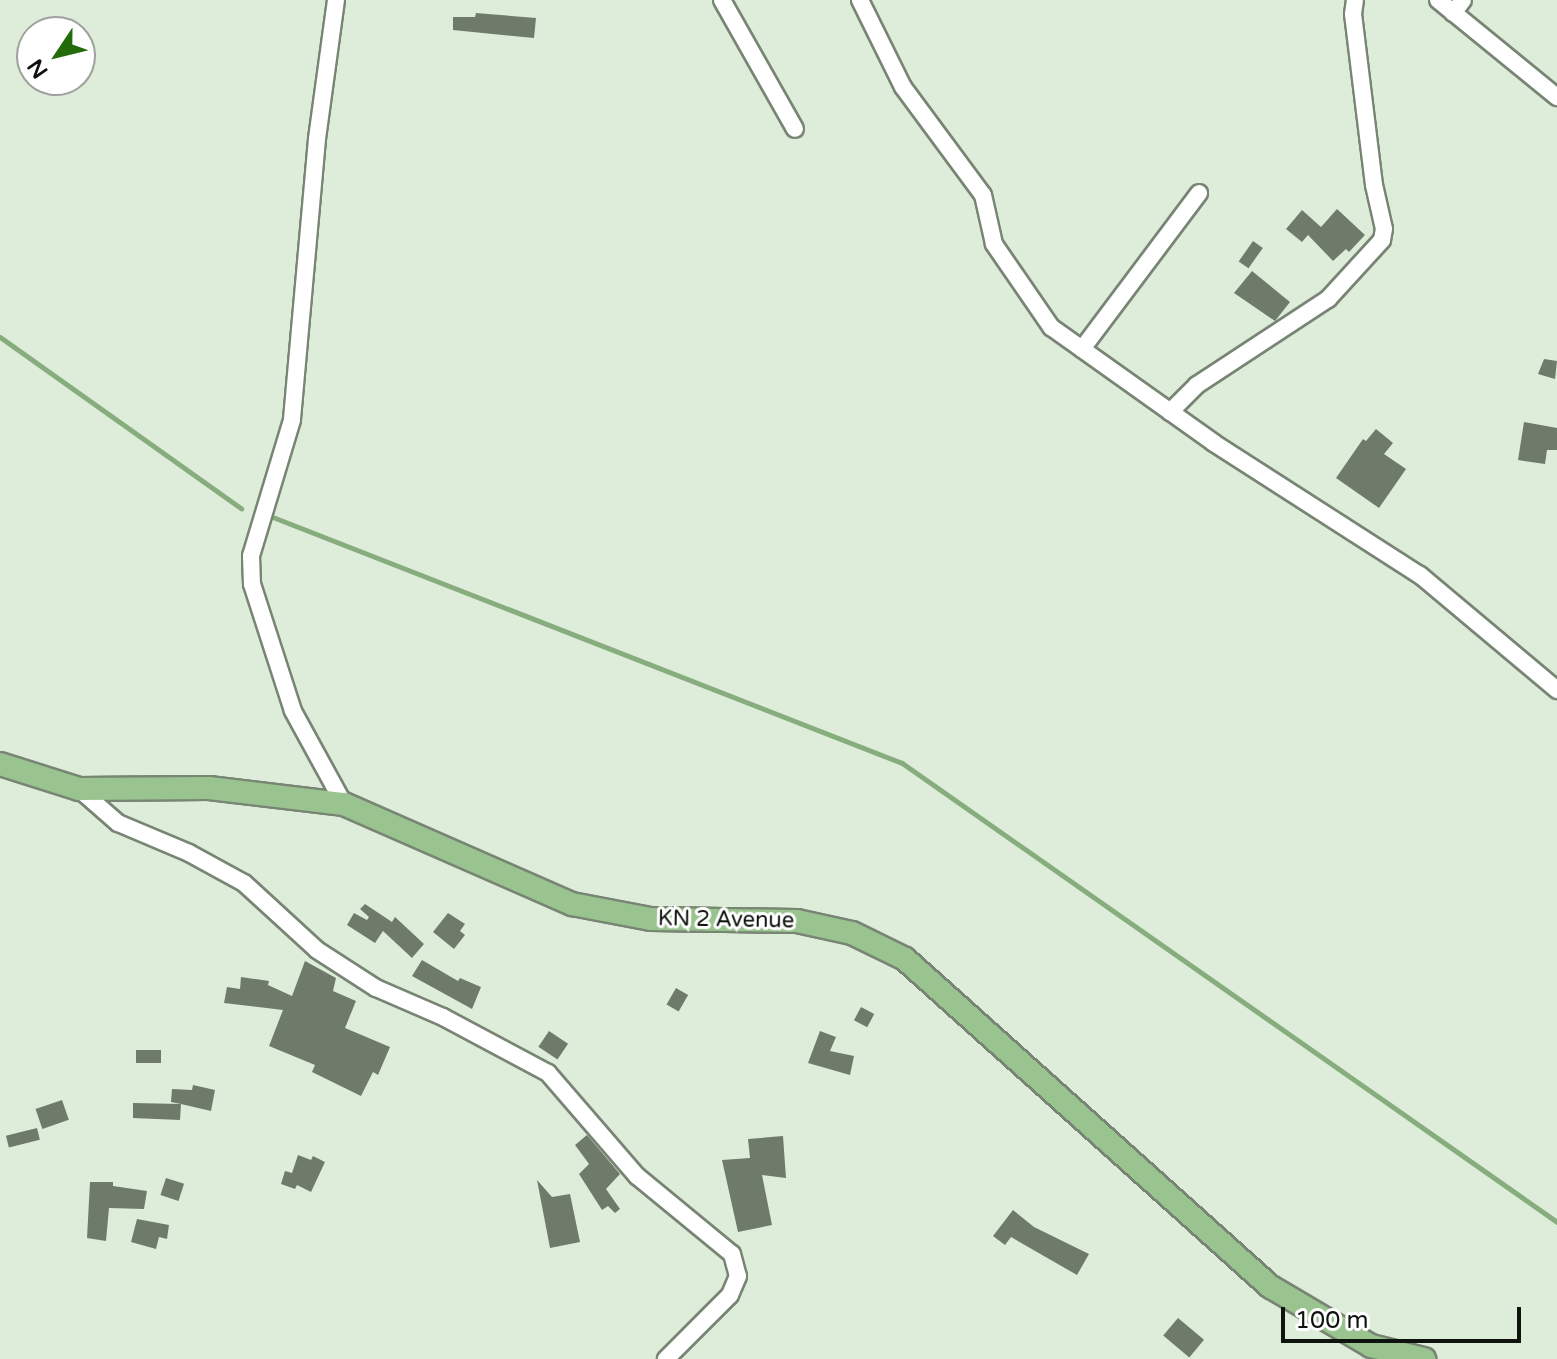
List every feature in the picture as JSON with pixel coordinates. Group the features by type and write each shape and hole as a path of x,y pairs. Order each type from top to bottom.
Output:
{"main road":[{"name":"KN 2 Avenue","path":"0,764 79,789 209,788 344,804 572,904 651,919 797,921 852,933 905,959 1271,1287 1379,1353 1424,1359"}],"street":[{"path":"336,0 317,139 292,420 251,556 252,584 293,711 344,804"},
{"path":"722,0 795,129"},
{"path":"860,0 903,87 983,195 994,244 1051,327 1170,412 1420,575 1557,690"},
{"path":"1170,412 1197,385 1328,299 1382,240 1384,229 1374,185 1353,14 1355,0"},
{"path":"1438,0 1458,6 1557,97"},
{"path":"1082,349 1199,193"},
{"path":"79,789 118,823 189,853 244,883 317,950 376,988 443,1017 548,1073 637,1176 732,1254 738,1276 730,1295 666,1359"}],"building":[{"path":"476,13 536,18 534,38 453,30 453,17 475,17"},
{"path":"1337,209 1365,235 1349,252 1346,249 1333,261 1308,235 1302,242 1286,229 1302,210 1321,227"},
{"path":"1253,241 1263,248 1248,268 1239,261"},
{"path":"1252,271 1290,302 1275,321 1234,293"},
{"path":"1544,359 1557,361 1555,379 1538,374"},
{"path":"1524,422 1557,428 1557,450 1547,450 1545,464 1518,460"},
{"path":"1376,429 1393,443 1384,454 1406,469 1379,508 1336,478 1363,439 1366,441"},
{"path":"365,904 392,922 395,917 424,944 412,958 383,931 375,943 347,925 354,913 367,920 369,917 360,909"},
{"path":"448,913 465,924 460,931 465,935 454,949 433,932"},
{"path":"422,960 458,981 460,978 481,987 472,1009 412,976"},
{"path":"305,961 336,978 333,991 356,1001 345,1028 390,1047 378,1075 373,1072 361,1096 312,1072 315,1065 269,1046 283,1010 224,1003 227,987 240,989 241,977 269,981 268,985 292,996"},
{"path":"676,988 688,995 679,1011 666,1004"},
{"path":"861,1007 874,1014 867,1027 854,1020"},
{"path":"549,1031 568,1044 557,1060 538,1047"},
{"path":"820,1031 836,1037 830,1051 854,1056 850,1075 808,1063"},
{"path":"136,1050 161,1050 161,1063 136,1063"},
{"path":"193,1085 215,1090 211,1111 171,1102 172,1089 192,1090"},
{"path":"62,1100 69,1120 42,1129 36,1109"},
{"path":"133,1103 181,1104 180,1120 133,1118"},
{"path":"37,1128 40,1140 9,1147 6,1136"},
{"path":"587,1135 620,1174 606,1189 620,1209 615,1213 608,1206 602,1210 579,1174 589,1164 575,1145"},
{"path":"783,1136 786,1178 762,1175 772,1225 738,1232 722,1160 750,1158 748,1139"},
{"path":"298,1155 311,1160 313,1156 325,1162 311,1192 297,1185 295,1189 281,1184 285,1171 292,1173"},
{"path":"166,1178 184,1184 179,1201 160,1195"},
{"path":"537,1180 552,1197 570,1194 580,1242 550,1248"},
{"path":"90,1182 113,1182 113,1186 147,1191 144,1209 109,1208 106,1241 87,1238"},
{"path":"1013,1210 1034,1227 1089,1254 1077,1275 1011,1237 1005,1245 993,1236"},
{"path":"137,1219 169,1225 167,1239 159,1237 156,1249 131,1242"},
{"path":"1178,1318 1204,1340 1189,1357 1163,1336"}],"waterway":[{"path":"0,337 241,508"},
{"path":"265,514 902,763 1557,1222"}]}
